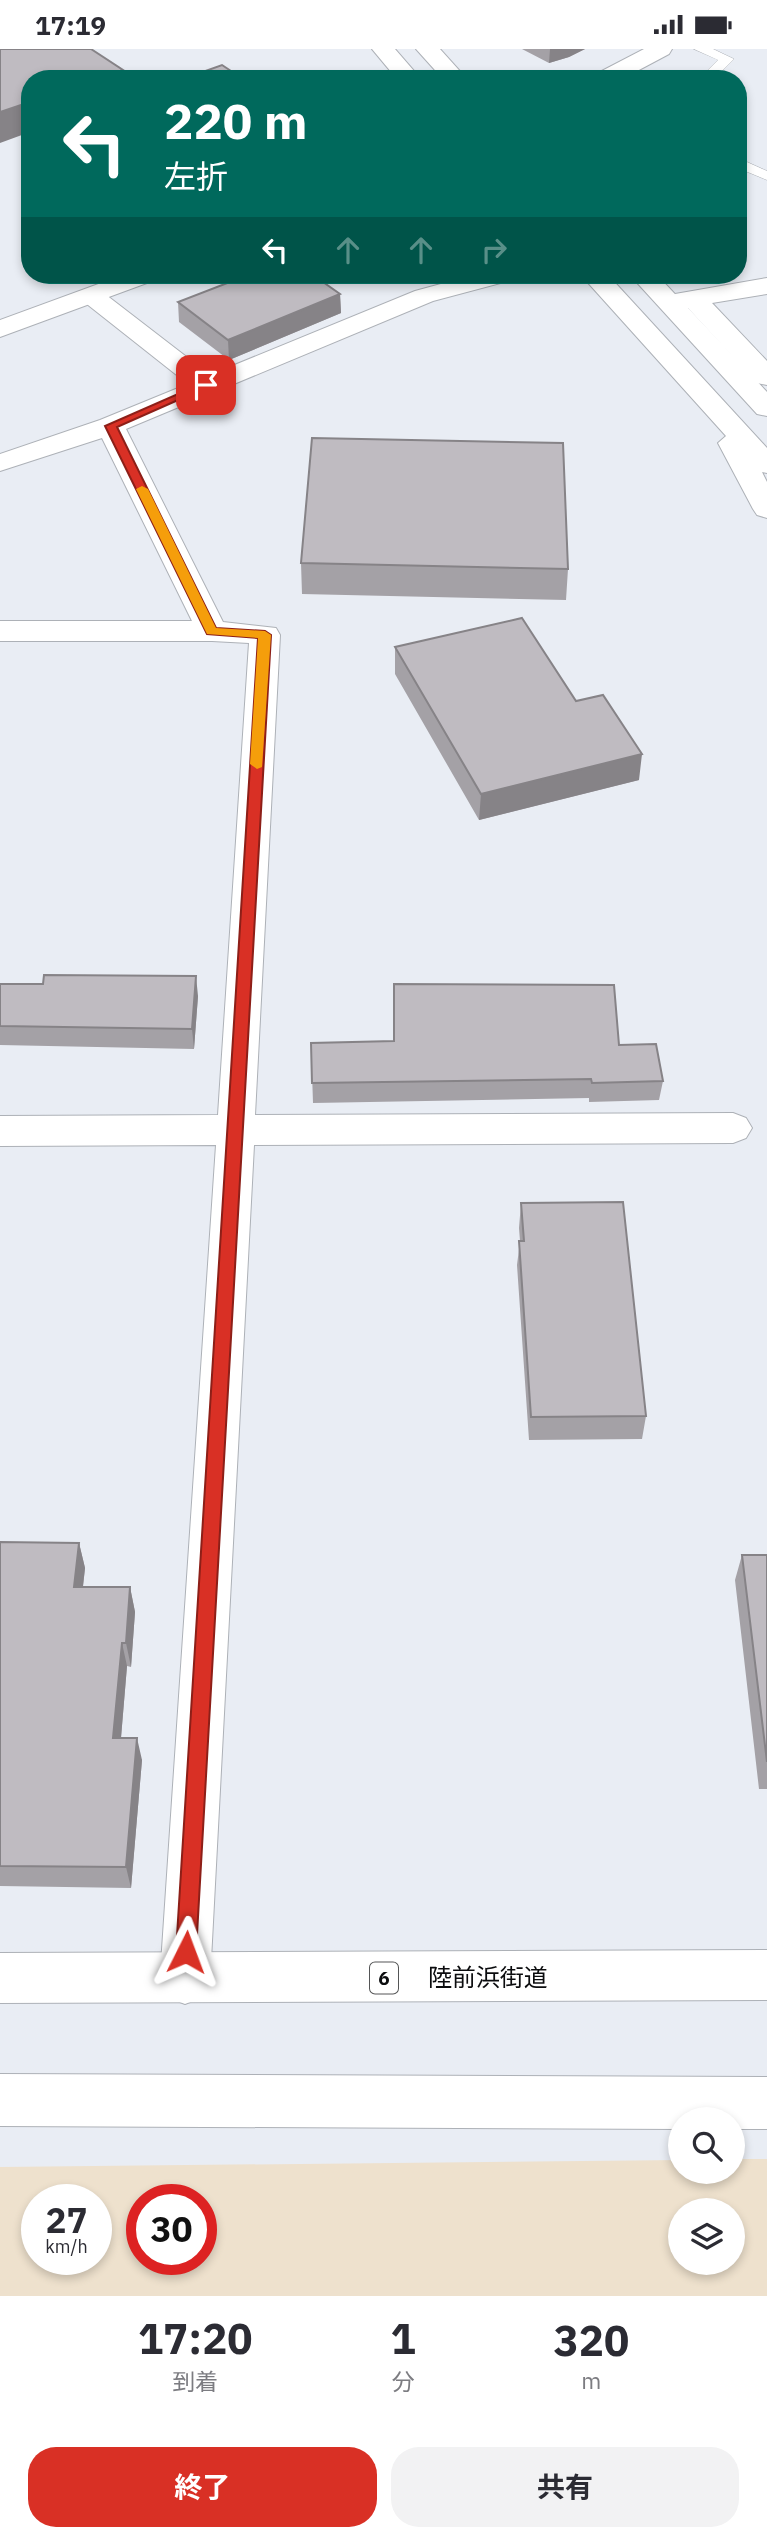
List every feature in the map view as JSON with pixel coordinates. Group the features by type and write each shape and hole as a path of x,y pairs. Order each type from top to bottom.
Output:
{"main road":[{"path":"383,49 402,70"},
{"path":"428,49 448,70"},
{"path":"621,70 661,49"},
{"path":"0,329 123,284"},
{"path":"0,463 110,426 424,296 469,284"},
{"path":"602,284 767,465"},
{"path":"656,284 682,301 767,377"},
{"path":"682,301 767,286"},
{"path":"92,296 206,385"},
{"path":"682,301 767,408"},
{"path":"710,402 767,509"},
{"path":"110,426 212,631"},
{"path":"0,631 212,631 265,635 185,1979"},
{"path":"0,1131 733,1128"},
{"name":"陸前浜街道","path":"0,1979 767,1975"},
{"path":"0,2100 767,2103"}],"lane":[{"path":"701,49 727,58 715,70"},
{"path":"747,166 767,176"}],"shaded area":[{"path":"745,2159 767,2159 767,2296 0,2296 0,2167 668,2160 668,2184 745,2184"}],"building":[{"path":"0,49 91,49 123,70 21,70 21,105 0,112"},
{"path":"222,65 230,70 208,70"},
{"path":"225,284 326,284 340,294 228,340 178,302"},
{"path":"312,438 563,443 568,569 301,563"},
{"path":"522,618 576,701 603,695 642,754 481,794 395,647"},
{"path":"44,975 196,976 192,1029 0,1026 0,984 43,984"},
{"path":"394,984 614,985 619,1045 656,1044 663,1081 592,1083 591,1079 312,1083 311,1043 394,1041"},
{"path":"623,1202 646,1416 531,1417 519,1241 524,1241 521,1203"},
{"path":"0,1542 79,1543 74,1587 130,1587 126,1643 122,1643 113,1738 137,1738 126,1867 0,1866"},
{"path":"742,1555 767,1555 767,1762"}],"slow traffic":[{"path":"142,489 212,631 265,635 257,764"}],"route":[{"path":"186,1952 265,635 212,631 110,426 206,385"}]}
